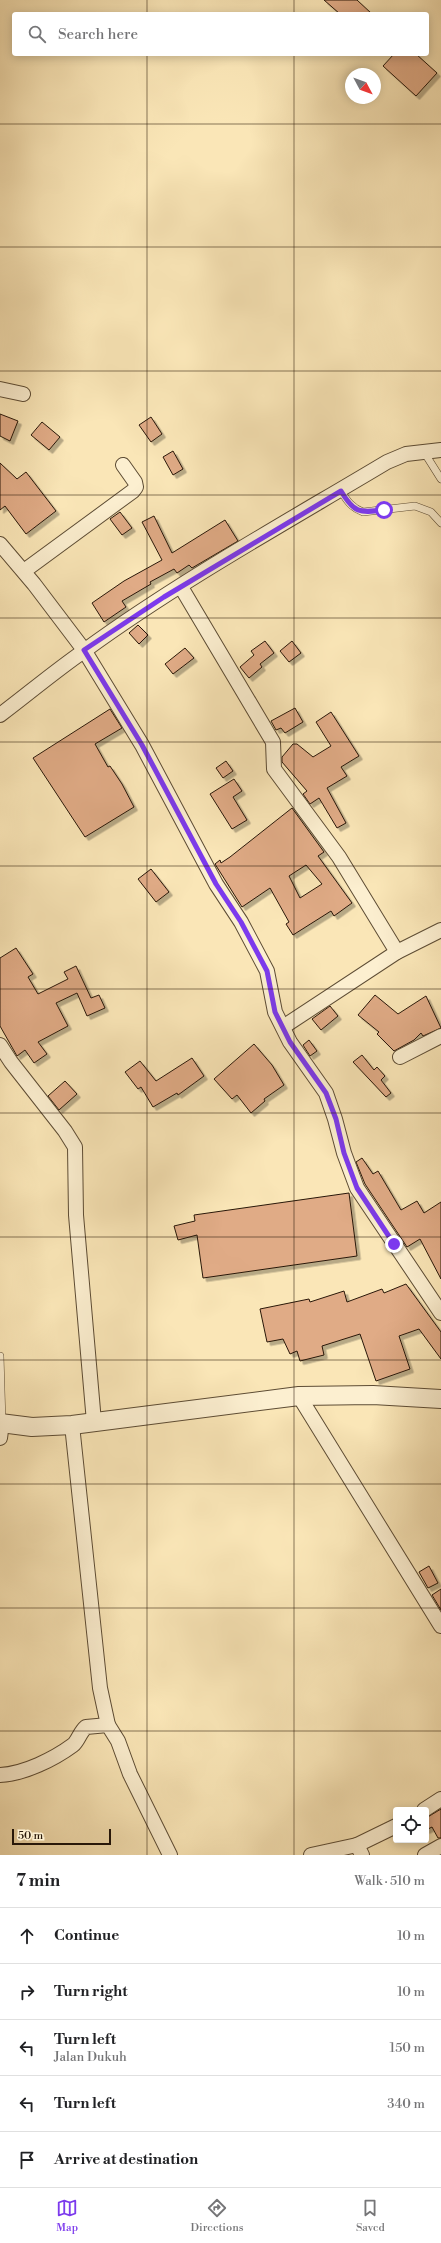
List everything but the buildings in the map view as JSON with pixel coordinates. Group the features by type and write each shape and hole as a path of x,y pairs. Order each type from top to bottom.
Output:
{"street":[{"path":"0,389 23,394"},
{"path":"0,715 84,650 181,587 387,462 406,454 441,450"},
{"path":"24,571 133,491 136,487 135,482 123,465"},
{"path":"0,544 24,571 84,650 142,745 216,884 241,922 267,971 275,1012 290,1042 326,1093 336,1119 344,1153 357,1188 441,1313"},
{"path":"181,587 273,742 274,768 339,857 397,952"},
{"path":"283,1027 397,952 441,930"},
{"path":"400,1057 441,1036"},
{"path":"0,1045 11,1062 65,1131 75,1147 76,1215 94,1422"},
{"path":"1,1428 72,1425 299,1396 373,1395 441,1399"},
{"path":"299,1396 441,1626"},
{"path":"72,1425 100,1688 108,1725 118,1741 130,1774 170,1855"},
{"path":"0,1775 18,1772 65,1749 76,1742 86,1728 108,1725"},
{"path":"429,1807 441,1799"},
{"path":"311,1855 360,1850 393,1828"},
{"path":"426,1855 441,1846"}],"lane":[{"path":"424,452 441,479"},
{"path":"341,491 348,503 356,510 363,512 415,506 431,512 441,523"},
{"path":"0,1356 1,1428"}],"route":[{"path":"384,510 363,512 356,510 348,503 341,491 164,597 84,650 142,745 216,884 241,922 267,971 275,1012 290,1042 326,1093 336,1119 349,1169 357,1188 394,1244"}]}
